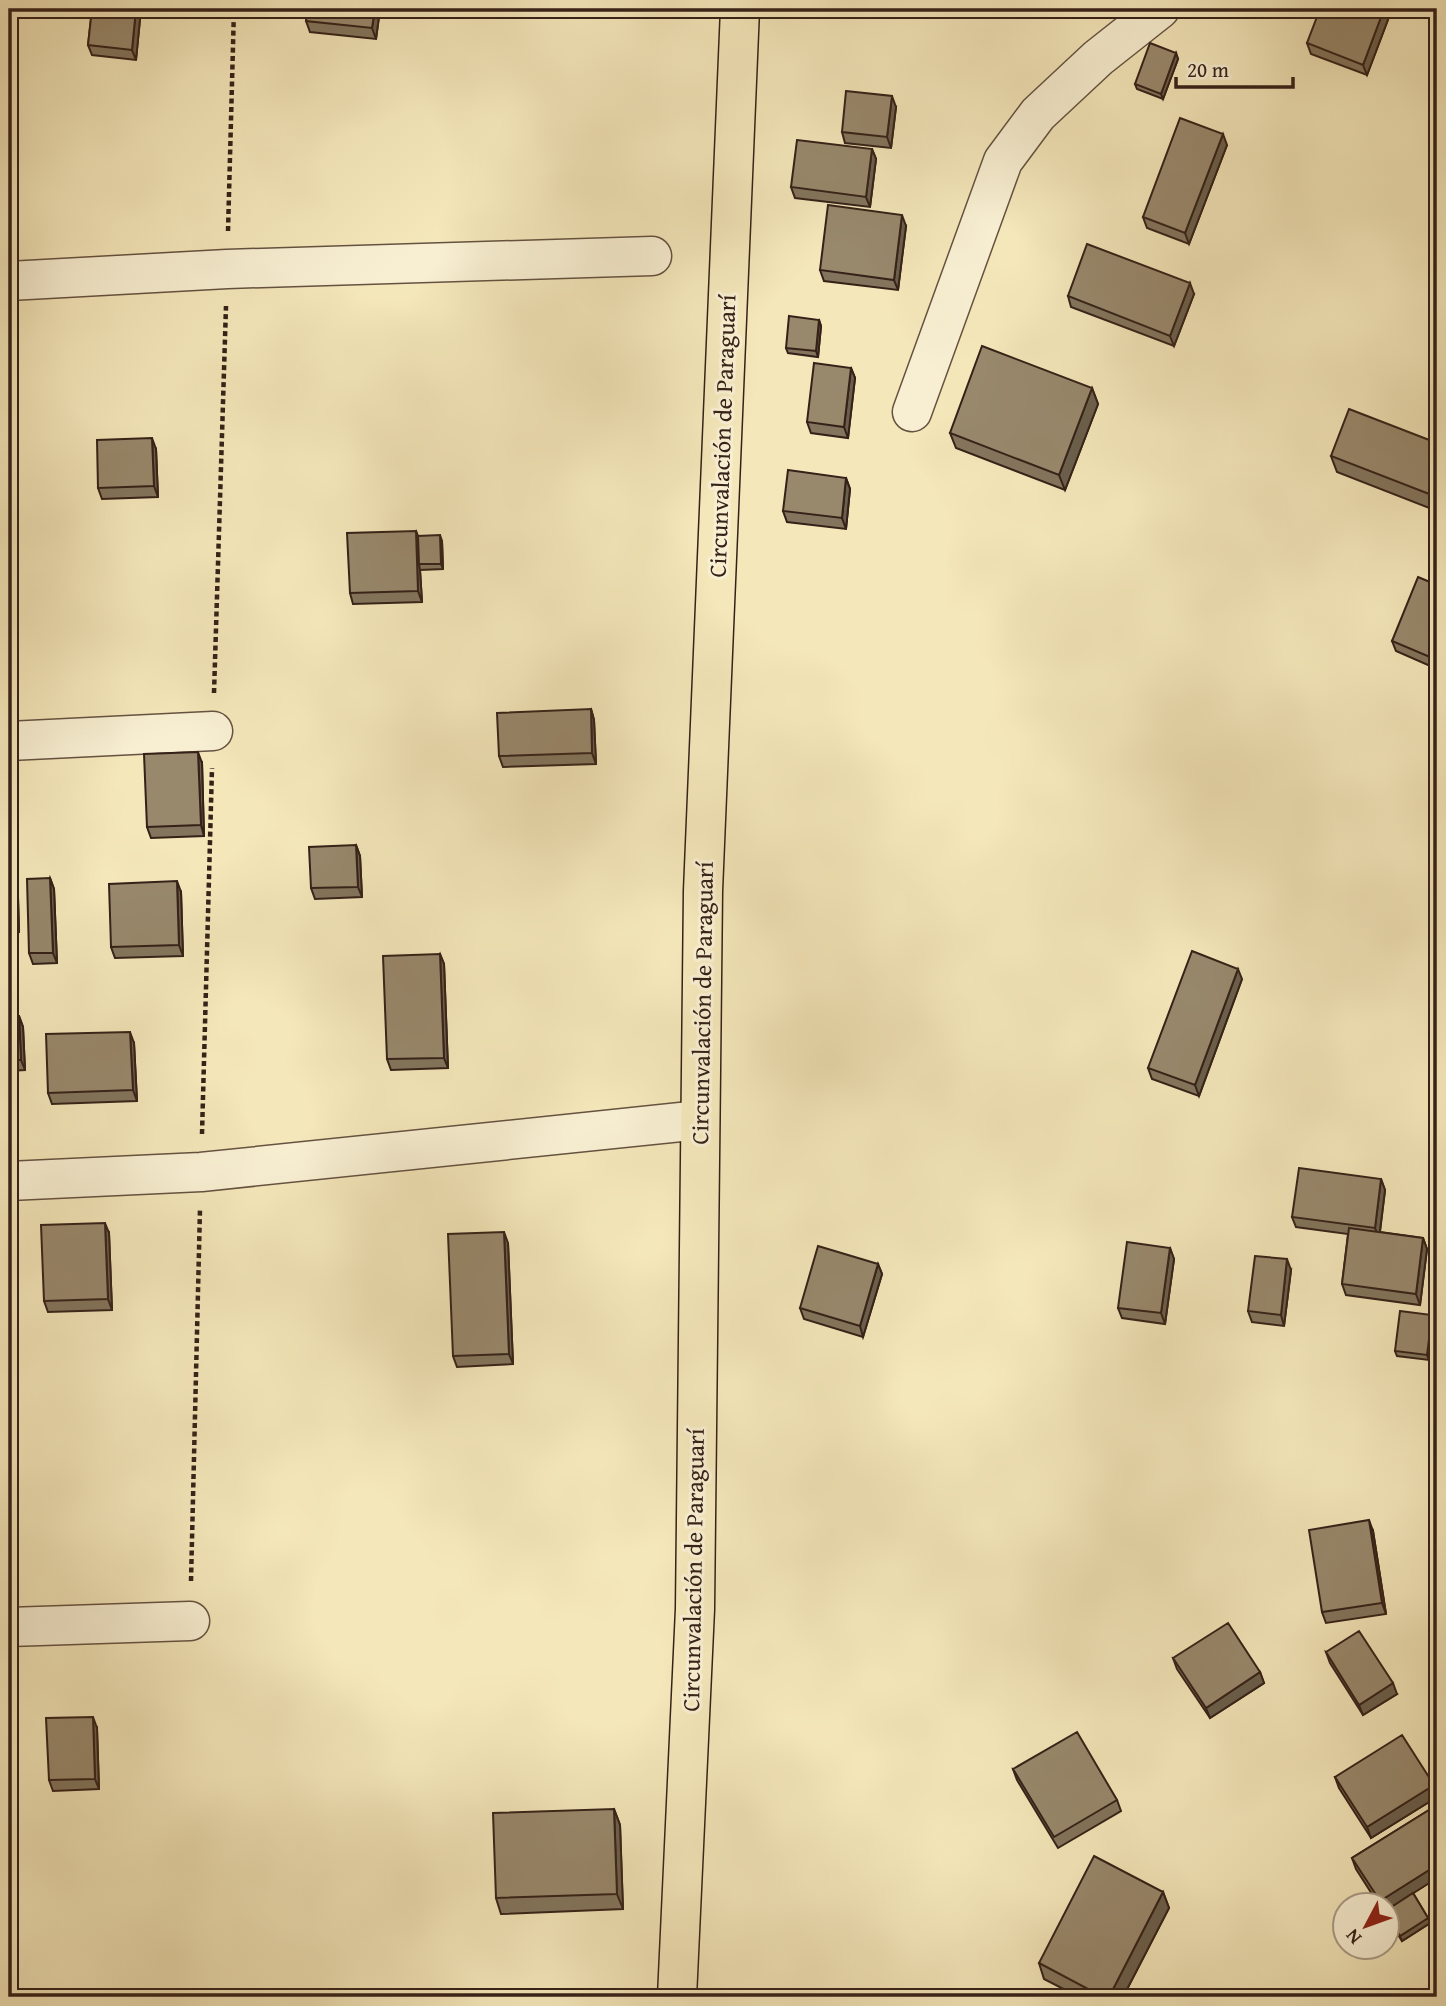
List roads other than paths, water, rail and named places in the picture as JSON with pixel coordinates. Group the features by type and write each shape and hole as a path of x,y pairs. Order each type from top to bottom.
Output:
{"highway":[{"name":"Circunvalación de Paraguarí","path":"677,1997 695,1609 703,891 740,9"}],"street":[{"path":"912,412 1003,161 1038,114 1098,58 1160,9"},
{"path":"9,281 227,269 652,256"},
{"path":"9,741 213,731"},
{"path":"9,1181 201,1172 700,1120"},
{"path":"9,1627 190,1621"}]}
